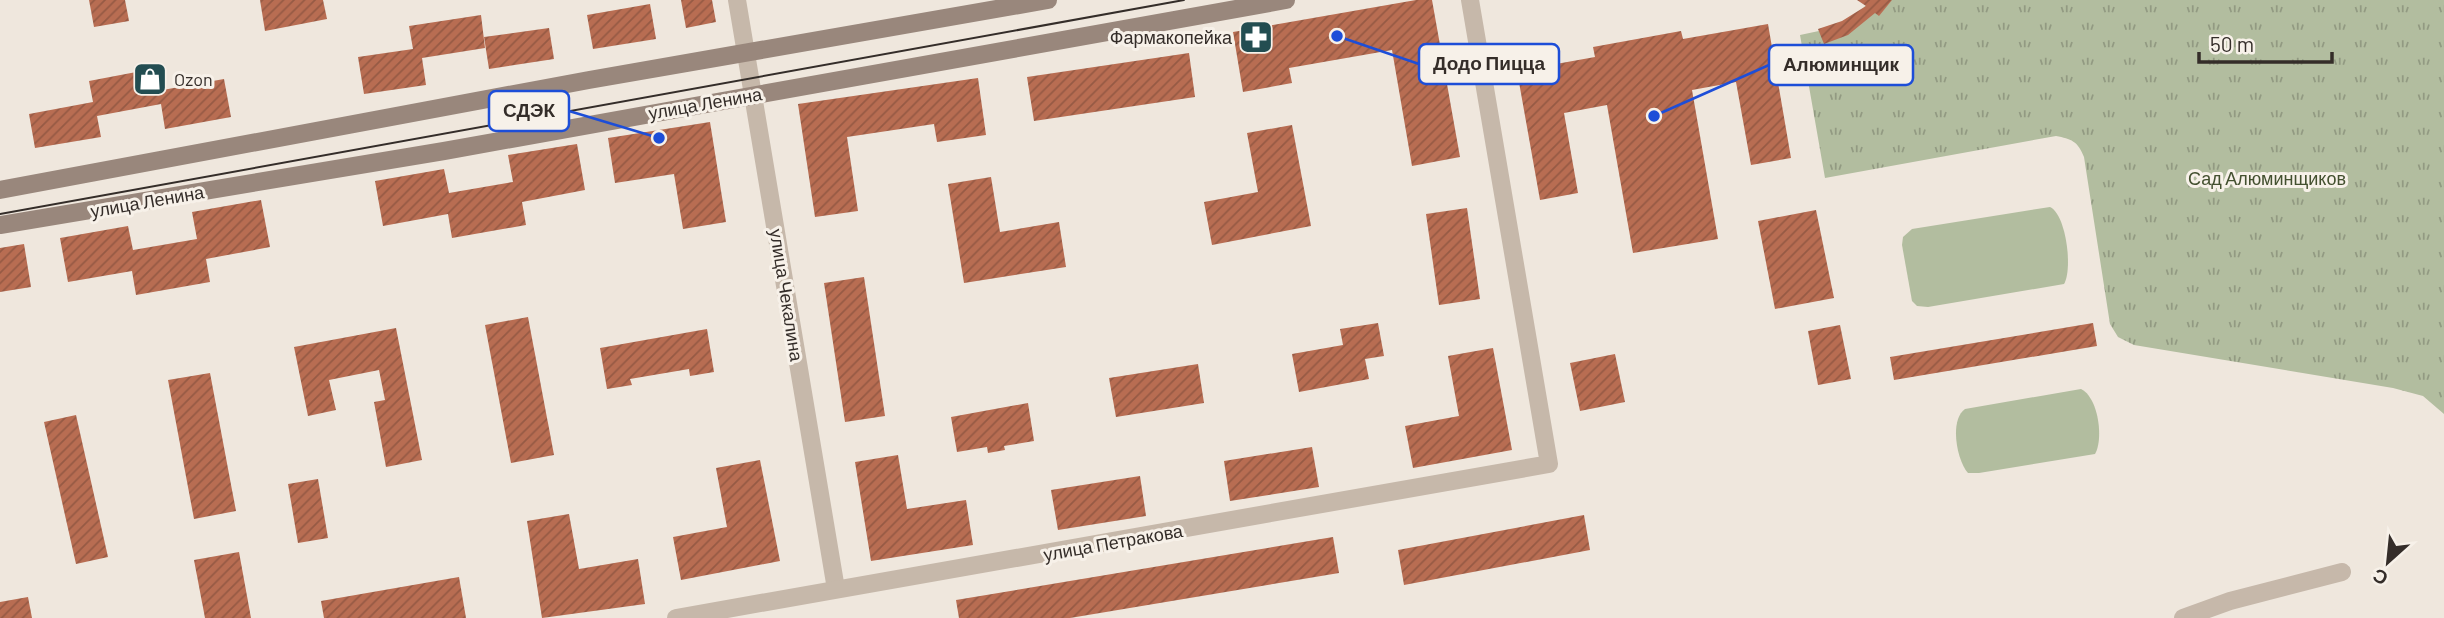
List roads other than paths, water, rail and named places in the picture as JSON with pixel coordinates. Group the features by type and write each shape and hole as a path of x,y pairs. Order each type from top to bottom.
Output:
{"main road":[{"name":"улица Ленина","path":"0,190 747,52 1048,0"},
{"name":"улица Ленина","path":"0,225 444,151 1286,0"}],"street":[{"name":"улица Чекалина","path":"737,0 836,589"},
{"name":"улица Петракова","path":"676,618 1549,464 1470,0"},
{"path":"2183,618 2230,601 2342,572"}],"tram line":[{"path":"0,214 1184,0"}],"place":[{"name":"Додо Пицца","path":"1337,36"},
{"name":"Фармакопейка","path":"1256,37"},
{"name":"Ozon","path":"150,79"},
{"name":"Алюминщик","path":"1654,116"},
{"name":"СДЭК","path":"659,138"}],"park label":[{"name":"Сад Алюминщиков","path":"2267,178"}]}
